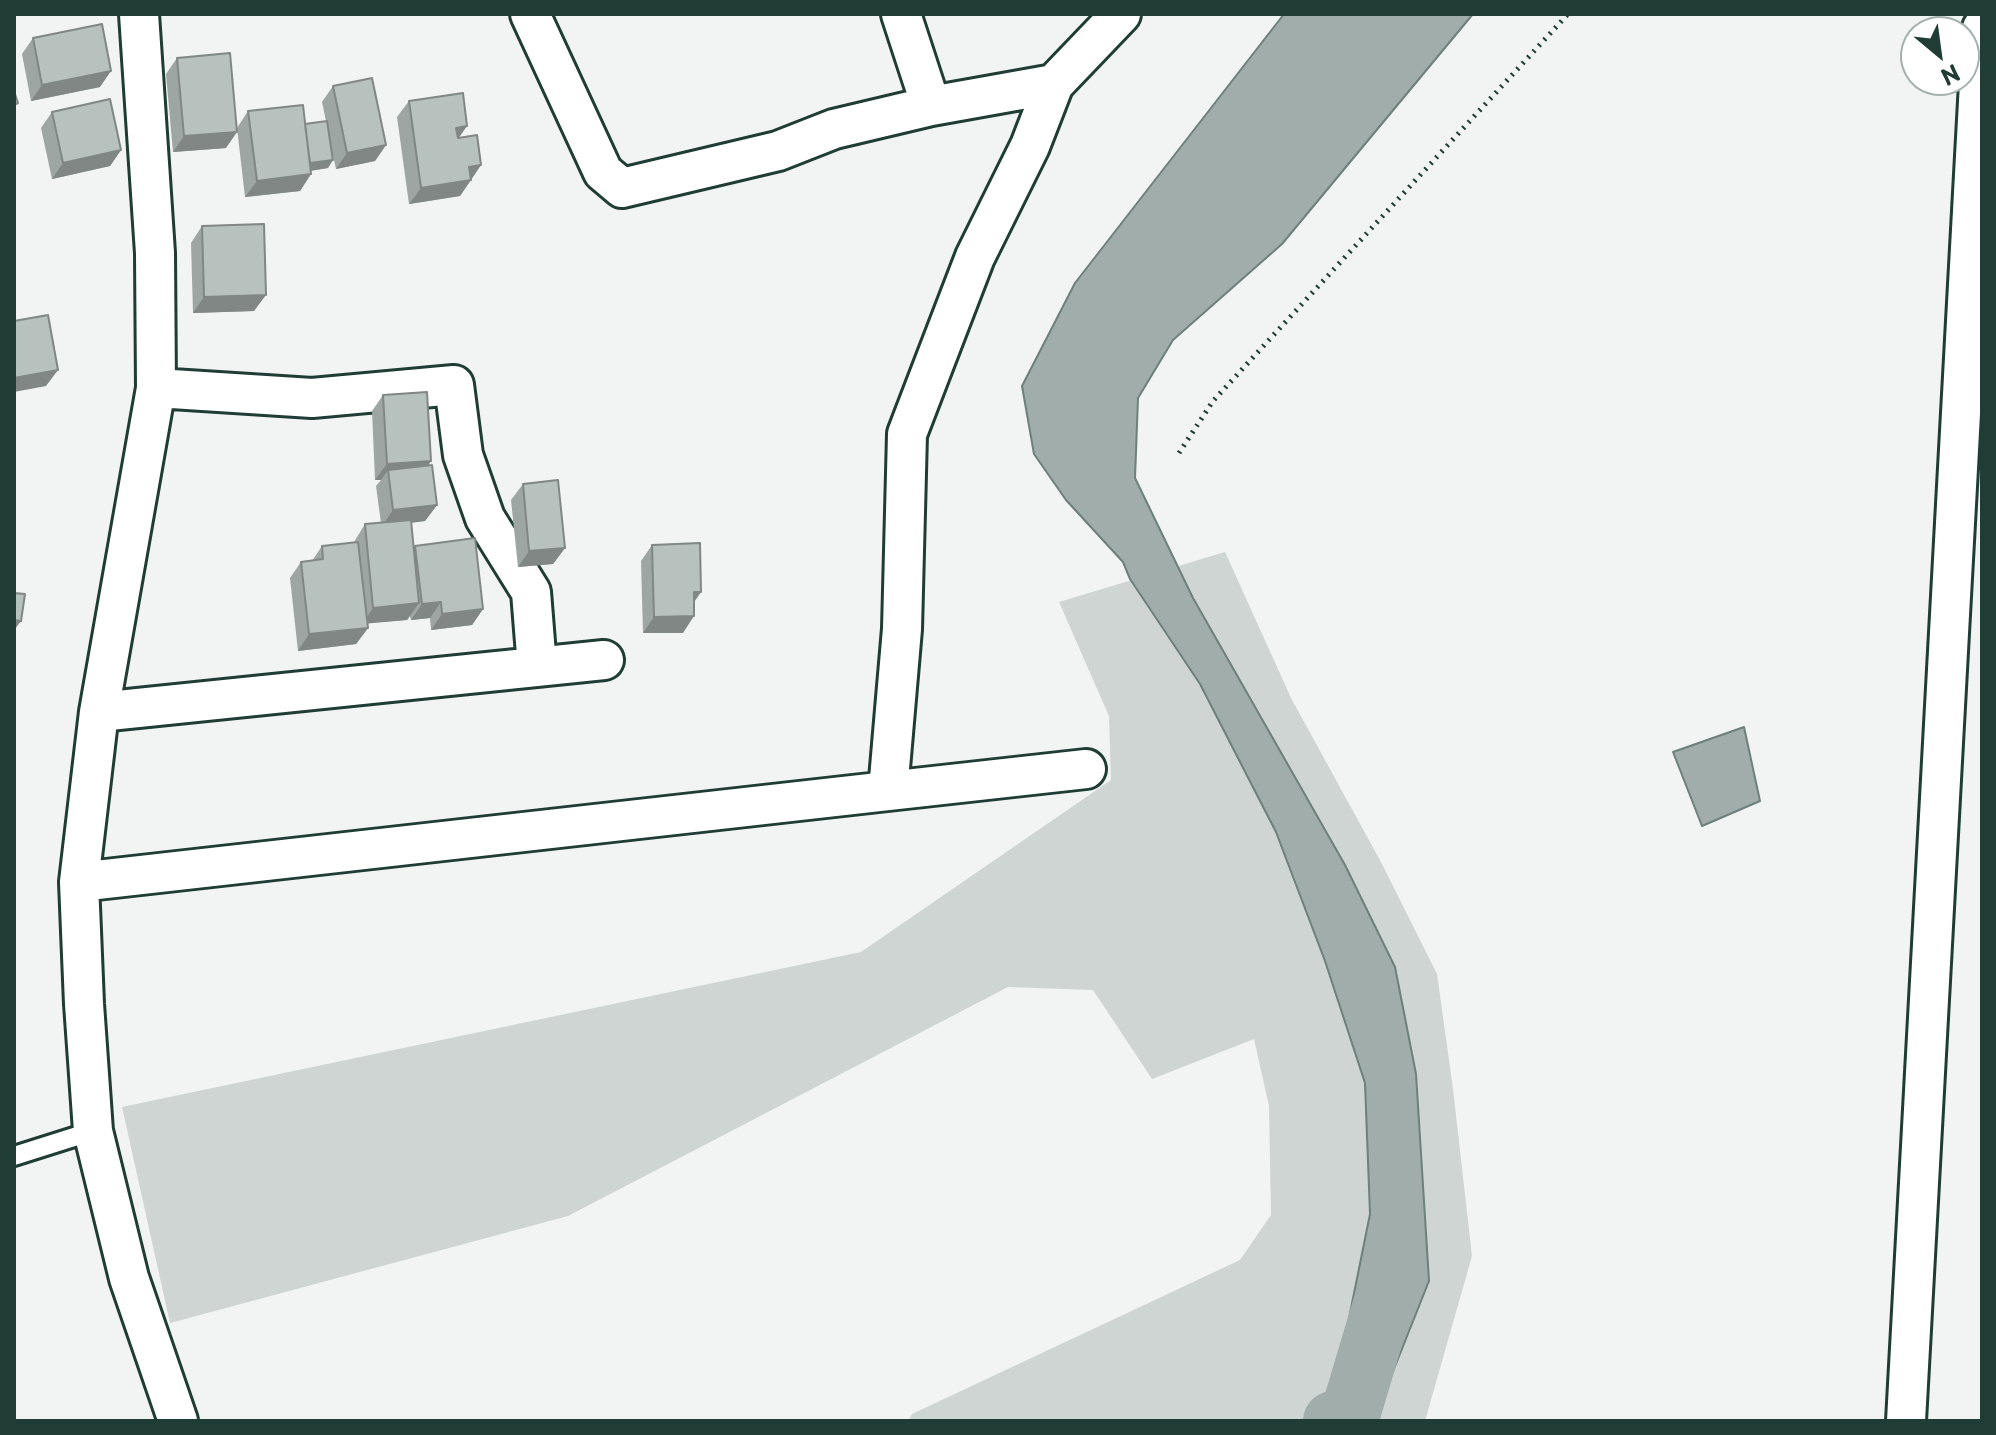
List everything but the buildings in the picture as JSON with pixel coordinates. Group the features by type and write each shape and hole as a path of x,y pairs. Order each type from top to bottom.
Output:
{"street":[{"path":"139,14 155,253 156,388 99,712 79,882 93,1131 129,1278 178,1421"},
{"path":"530,14 603,172 622,188 778,151 834,129 931,106 1054,84"},
{"path":"901,14 931,106"},
{"path":"888,791 902,629 907,434 975,257 1030,146 1054,84 1121,14"},
{"path":"1906,1421 1982,28"},
{"path":"156,388 312,398 454,385 463,455 485,518 531,592 537,667"},
{"path":"99,712 604,660"},
{"path":"79,882 1086,769"}],"lane":[{"path":"14,1156 93,1131"}],"path":[{"path":"1179,453 1213,401 1568,14"}],"shaded area":[{"path":"1284,14 1473,14 1282,244 1173,340 1138,398 1135,478 1193,598 1345,865 1395,967 1416,1074 1429,1281 1386,1389 1342,1353 1370,1214 1365,1083 1325,961 1276,832 1200,684 1130,579 1123,562 1066,500 1034,454 1022,386 1075,283"},
{"path":"1225,552 1292,700 1381,862 1437,974 1472,1256 1425,1421 908,1421 912,1414 1240,1260 1271,1215 1269,1106 1254,1039 1152,1079 1093,990 1008,987 568,1216 170,1323 122,1107 861,952 1111,780 1109,716 1059,602"},
{"path":"1744,727 1760,801 1702,826 1673,752"}],"waterway":[{"path":"1333,1421 1350,1415 1387,1291"}]}
